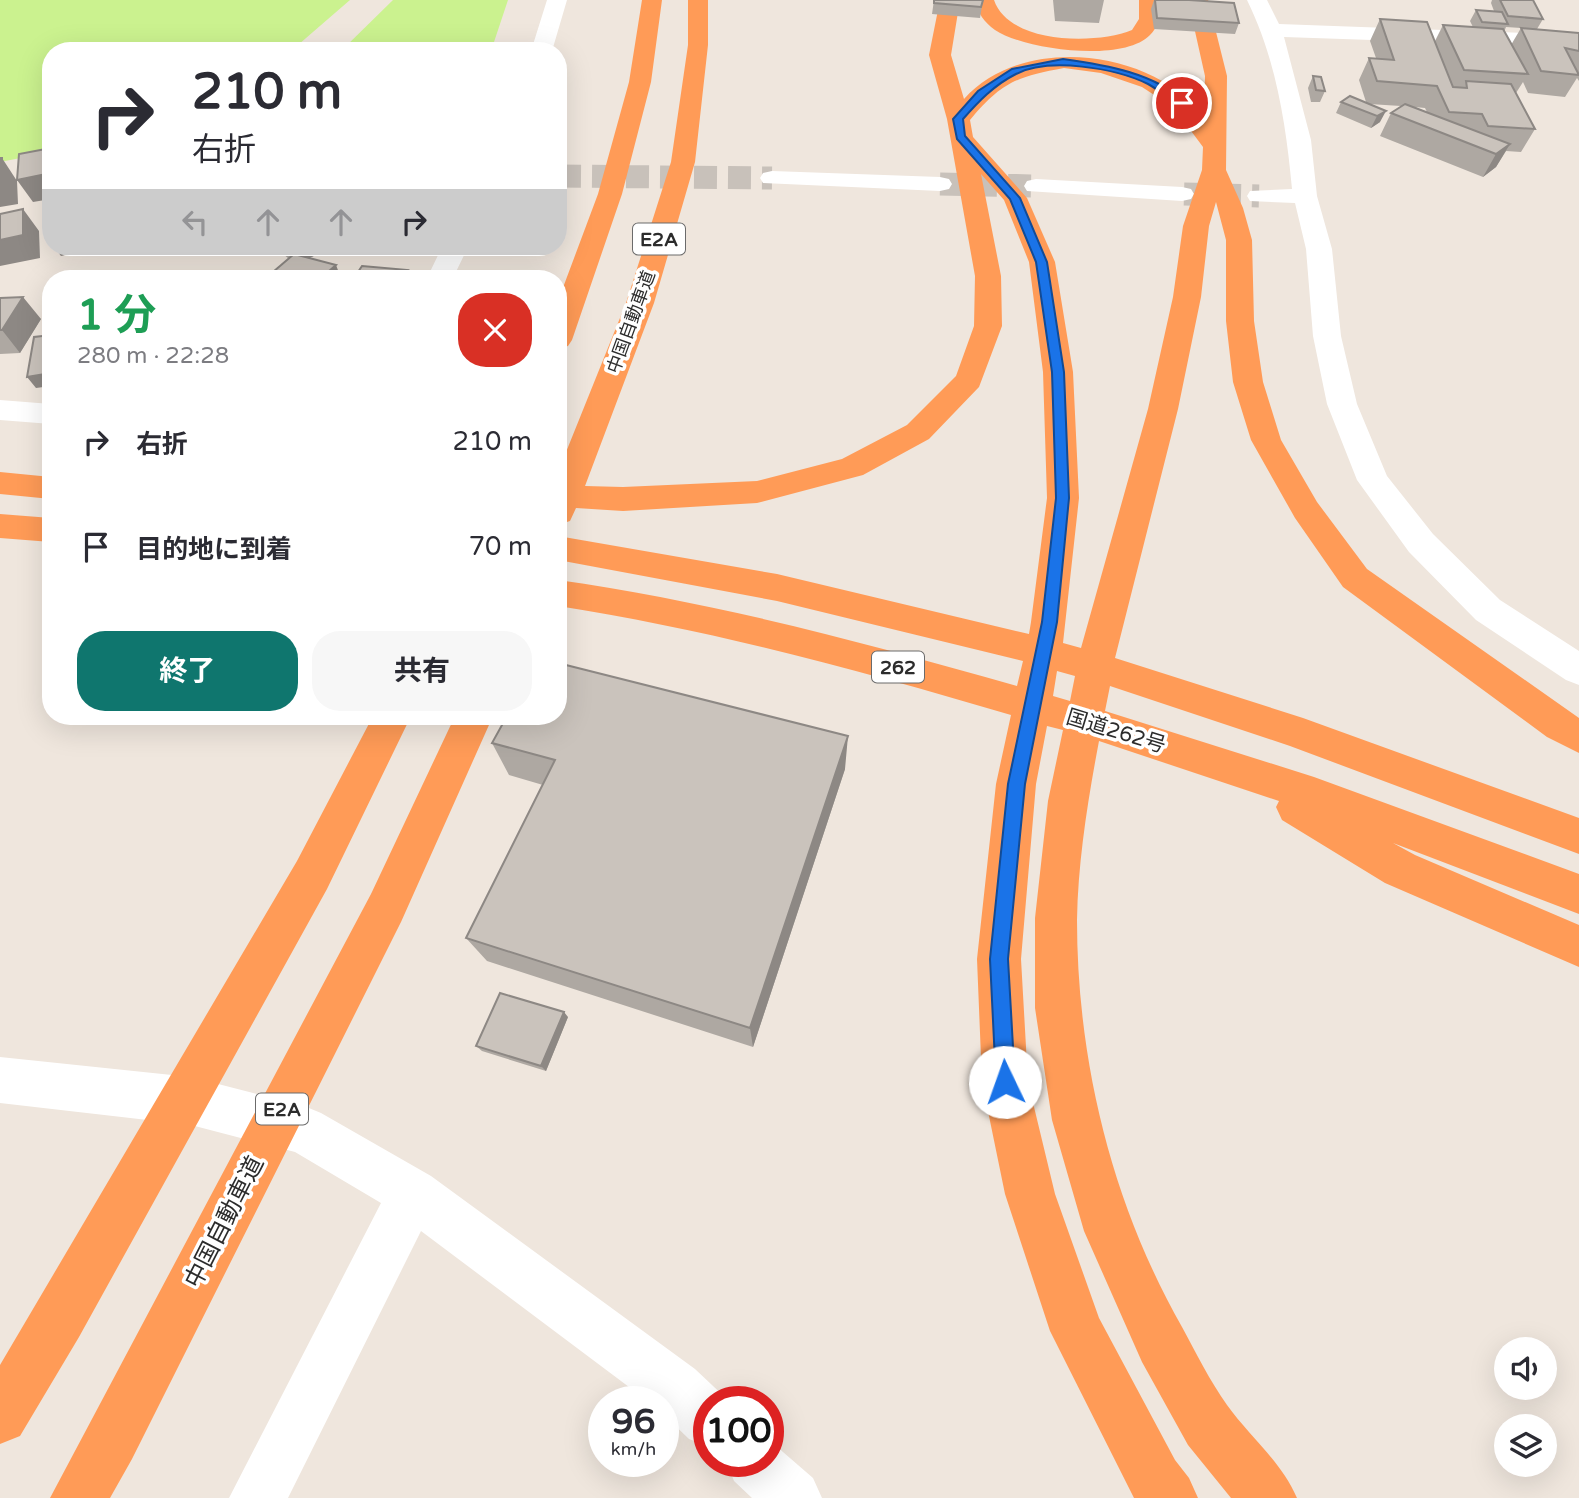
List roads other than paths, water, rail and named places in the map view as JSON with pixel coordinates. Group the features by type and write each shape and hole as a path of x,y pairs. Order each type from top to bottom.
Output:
{"highway":[{"name":"E2A","path":"567,315 610,194 640,82 652,0"},
{"name":"中国自動車道","path":"567,490 640,303 683,162 698,46 698,0"},
{"path":"698,46 710,0"},
{"path":"567,496 623,499 757,492 852,467 918,432 969,380 988,326 988,276 959,128 940,55 950,0"},
{"path":"984,0 989,14 1005,28 1031,38 1081,46 1117,41 1140,33 1148,22 1149,0"},
{"path":"1198,0 1216,76 1213,158 1196,226 1186,297 1163,409 1101,638 1068,801 1056,918 1058,1008 1076,1120 1110,1231 1161,1343 1208,1425 1268,1498"},
{"path":"959,128 981,93 1015,71 1063,62 1104,67 1150,82 1182,103 1213,158 1239,240 1240,321 1248,383 1266,440 1306,510 1356,578 1579,737"},
{"path":"959,128 1015,198 1042,262 1058,372 1063,498 1049,622 1016,784 999,959 1005,1082 1030,1194 1077,1331 1155,1480 1169,1498"},
{"path":"0,468 42,470"},
{"path":"0,483 42,487"},
{"path":"0,526 42,529"},
{"name":"262","path":"567,549 652,562 929,622 1136,679 1366,756 1579,836"},
{"name":"国道262号","path":"567,594 632,604 835,649 1099,726 1314,794 1579,894"},
{"path":"0,1416 60,1318 305,887 387,725"},
{"name":"中国自動車道","path":"79,1498 119,1427 386,908 470,725"},
{"path":"1232,768 1400,869 1579,946"}],"street":[{"path":"544,42 556,0"},
{"path":"1257,0 1272,30 1283,65 1306,196 1319,249 1327,336 1342,404 1373,480 1421,543 1488,610 1579,670"},
{"path":"1272,30 1579,41"},
{"path":"772,178 940,184"},
{"path":"1036,186 1182,194"},
{"path":"1259,196 1306,196"},
{"path":"0,410 42,413"},
{"path":"0,1080 191,1101 304,1130 412,1194 676,1388 693,1404"},
{"path":"263,1488 412,1194"},
{"path":"771,1477 793,1498"}],"tunnel":[{"path":"567,176 772,178"},
{"path":"940,184 1036,186"},
{"path":"1184,194 1259,196"}]}
